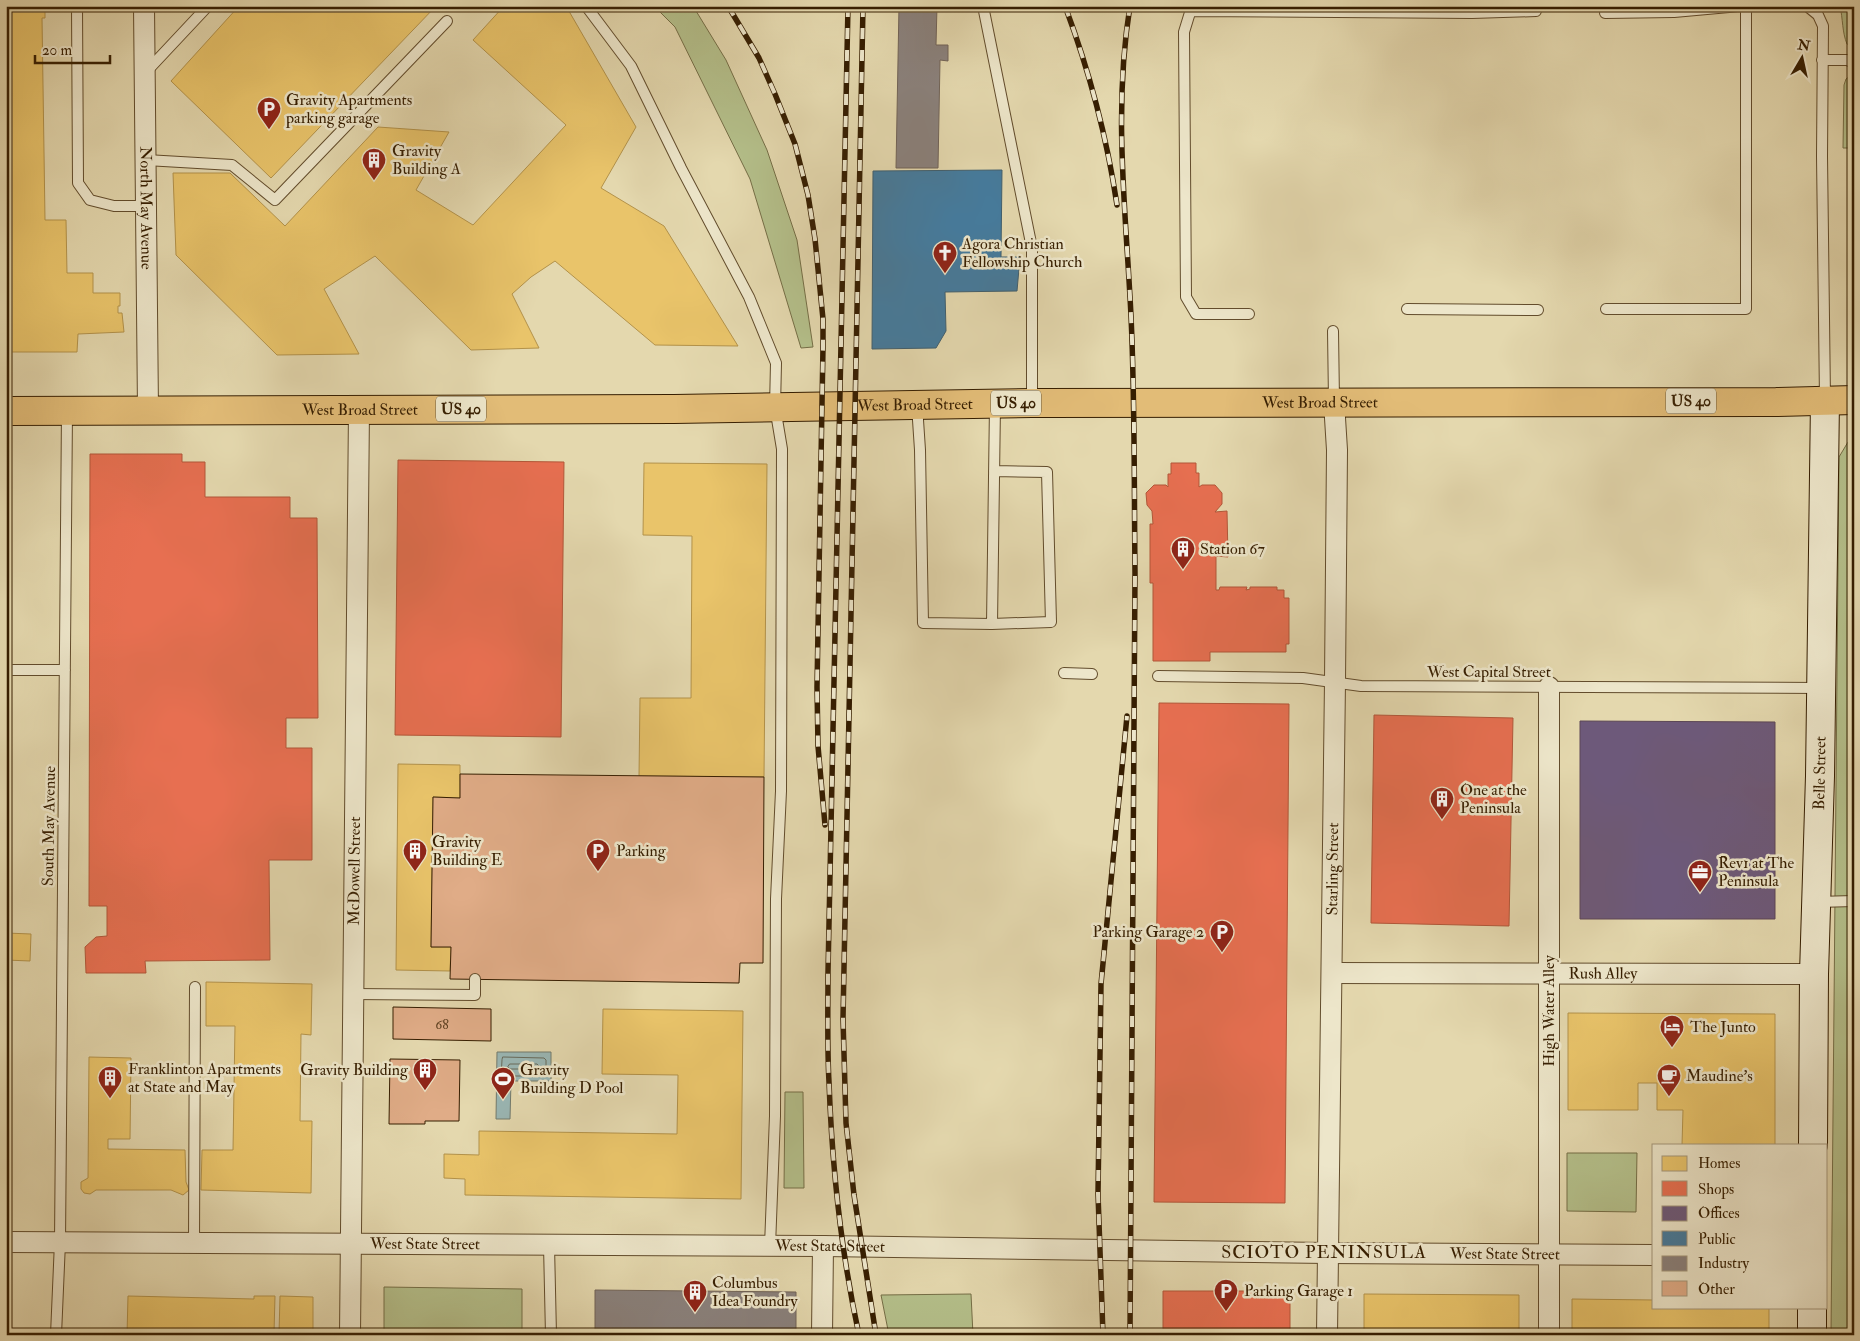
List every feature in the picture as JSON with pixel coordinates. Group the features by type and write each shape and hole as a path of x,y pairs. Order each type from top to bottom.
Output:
{"main road":[{"name":"West Broad Street","path":"6,411 674,409 1032,403 1854,400"}],"street":[{"name":"North May Avenue","path":"145,6 148,410"},
{"name":"Belle Street","path":"1813,1144 1814,974 1817,902 1825,400"},
{"name":"Starling Street","path":"1327,1335 1337,450 1334,402"},
{"name":"McDowell Street","path":"350,1335 359,409"},
{"name":"High Water Alley","path":"1549,687 1549,1335"},
{"name":"Rush Alley","path":"1332,973 1814,974"},
{"name":"West State Street","path":"6,1242 823,1246 1328,1253 1652,1255"},
{"path":"822,1335 823,1246"},
{"path":"1812,1308 1812,1335"}],"lane":[{"path":"78,6 78,183 90,200 114,206 146,206"},
{"path":"145,73 206,8 205,6"},
{"path":"586,6 631,66 681,168 749,297 776,363 775,407 782,449 780,791 776,899 775,1116 770,1246"},
{"path":"983,6 1032,248 1032,403"},
{"path":"1605,13 1740,6"},
{"path":"1606,309 1746,310 1746,6"},
{"path":"1807,6 1818,15 1823,26 1825,400"},
{"path":"1249,314 1196,314 1186,297 1184,32 1191,8 1536,12"},
{"path":"146,160 232,165 275,200 447,20"},
{"path":"1822,60 1847,60 1854,63"},
{"path":"1407,309 1538,310"},
{"path":"1333,331 1334,402"},
{"path":"917,404 920,450 923,623 992,624 1050,622 1047,472 994,471"},
{"path":"992,624 995,404"},
{"name":"South May Avenue","path":"56,1335 60,1242 67,410"},
{"path":"6,670 65,670"},
{"path":"1064,673 1092,674"},
{"name":"West Capital Street","path":"1158,676 1303,678 1361,686 1821,688"},
{"path":"1817,902 1854,902"},
{"path":"353,994 474,995 476,979"},
{"path":"194,1243 195,987"},
{"path":"549,1245 551,1335"}],"green space":[{"path":"654,6 693,6 726,60 767,150 797,240 813,347 801,348 750,179 675,27"},
{"path":"1840,6 1854,6 1854,48 1847,44 1845,39"},
{"path":"1854,76 1854,148 1843,148 1844,85 1846,79"},
{"path":"1854,439 1854,1335 1831,1335 1839,457 1848,442"},
{"path":"785,1092 803,1092 804,1188 784,1188"},
{"path":"1567,1153 1637,1153 1636,1212 1567,1211"},
{"path":"384,1287 522,1289 522,1335 384,1335"},
{"path":"971,1294 973,1335 889,1335 881,1295"}],"water":[{"name":"Gravity Building D Pool","path":"497,1052 551,1052 551,1081 511,1081 510,1119 496,1119"}],"building: Homes":[{"path":"6,6 45,6 45,18 42,18 45,220 66,220 67,273 93,273 93,293 120,293 118,313 122,313 124,332 78,334 77,352 6,352"},
{"name":"Gravity Apartments parking garage","path":"239,6 436,6 271,178 171,81"},
{"name":"Gravity Building A","path":"504,6 566,6 636,127 601,188 664,226 738,346 655,345 555,261 531,277 512,294 539,348 471,350 375,256 324,289 359,354 277,355 176,255 173,173 230,173 285,226 378,127 449,132 416,190 473,225 566,125 473,40"},
{"path":"644,463 767,464 764,777 639,776 640,698 691,698 692,536 643,535"},
{"name":"Gravity Building E","path":"398,764 460,765 460,798 433,797 431,947 451,947 450,971 396,970"},
{"path":"6,933 31,934 30,961 6,960"},
{"path":"206,982 312,984 311,1035 301,1034 300,1121 312,1121 311,1193 201,1190 202,1150 233,1150 235,1026 206,1026"},
{"path":"603,1009 743,1011 741,1199 465,1195 465,1179 444,1178 444,1154 479,1155 479,1131 677,1134 678,1075 602,1074"},
{"name":"The Junto","path":"1568,1013 1775,1014 1775,1144 1682,1144 1683,1110 1657,1110 1657,1083 1638,1083 1638,1110 1568,1110"},
{"name":"Franklinton Apartments at State and May","path":"89,1057 131,1058 130,1139 108,1139 108,1149 185,1150 186,1182 189,1190 183,1195 171,1190 96,1190 90,1194 84,1193 81,1189 81,1182 88,1178"},
{"path":"1364,1294 1519,1295 1519,1335 1364,1335"},
{"path":"128,1296 254,1299 254,1296 275,1296 274,1333 279,1334 280,1296 313,1297 313,1335 127,1335"},
{"path":"1572,1299 1652,1300 1652,1308 1769,1308 1769,1335 1572,1335"}],"building: Shops":[{"path":"90,454 182,454 182,462 205,462 205,497 290,497 290,518 317,518 318,718 286,718 286,748 312,748 312,860 269,860 270,960 145,961 146,973 86,973 85,947 96,937 107,936 107,906 89,906"},
{"path":"398,460 564,462 561,737 395,735"},
{"name":"Station 67","path":"1171,463 1196,463 1196,473 1199,473 1199,487 1202,485 1215,485 1222,493 1222,504 1215,512 1227,511 1228,557 1216,556 1216,590 1219,590 1220,587 1247,587 1246,590 1250,589 1250,587 1277,587 1277,590 1284,590 1284,598 1289,598 1289,644 1286,644 1286,652 1210,652 1210,661 1153,661 1153,583 1150,583 1150,524 1153,524 1152,511 1147,505 1146,493 1154,485 1166,485 1168,487 1168,474 1171,474"},
{"name":"Parking Garage 2","path":"1159,703 1289,704 1285,1203 1154,1202"},
{"name":"One at the Peninsula","path":"1374,715 1513,718 1509,926 1371,923"},
{"name":"Parking Garage 1","path":"1163,1291 1290,1291 1290,1335 1163,1335"}],"building: Offices":[{"path":"1580,721 1775,722 1775,919 1580,919"}],"building: Public":[{"name":"Agora Christian Fellowship Church","path":"1002,170 1001,257 1020,257 1017,291 945,292 946,331 936,348 872,349 873,171"}],"building: Industry":[{"path":"899,6 937,6 936,45 948,45 948,61 940,60 938,168 896,168"},
{"name":"Columbus Idea Foundry","path":"595,1290 796,1292 796,1335 595,1335"}],"building: Other":[{"name":"Parking","path":"460,774 764,777 763,963 740,963 739,983 450,979 451,947 431,947 433,797 460,798"},
{"path":"393,1007 491,1009 491,1041 393,1039"},
{"name":"Gravity Building","path":"390,1059 460,1060 459,1121 425,1121 425,1124 389,1124"}],"railway":[{"path":"728,6 759,58 795,144 808,195 815,239 823,319 817,687 818,746 825,825"},
{"path":"848,6 828,972 828,1068 838,1209 859,1335"},
{"path":"863,6 843,1019 846,1123 854,1195 876,1335"},
{"path":"1065,6 1096,104 1117,205"},
{"path":"1130,6 1122,84 1122,161 1132,348 1135,573 1130,1335"},
{"path":"1103,1335 1098,1194 1101,984 1127,716"}],"place":[{"name":"Gravity Apartments parking garage","path":"269,130"},
{"name":"Gravity Building A","path":"374,181"},
{"name":"Agora Christian Fellowship Church","path":"945,274"},
{"name":"Station 67","path":"1183,570"},
{"name":"One at the Peninsula","path":"1442,820"},
{"name":"Gravity Building E","path":"415,872"},
{"name":"Parking","path":"598,872"},
{"name":"Rev1 at The Peninsula","path":"1700,893"},
{"name":"Parking Garage 2","path":"1222,953"},
{"name":"The Junto","path":"1672,1048"},
{"name":"Gravity Building","path":"425,1091"},
{"name":"Maudine's","path":"1669,1097"},
{"name":"Franklinton Apartments at State and May","path":"110,1099"},
{"name":"Gravity Building D Pool","path":"503,1100"},
{"name":"Parking Garage 1","path":"1226,1312"},
{"name":"Columbus Idea Foundry","path":"695,1313"}],"district":[{"name":"SCIOTO PENINSULA","path":"1324,1252"}]}
